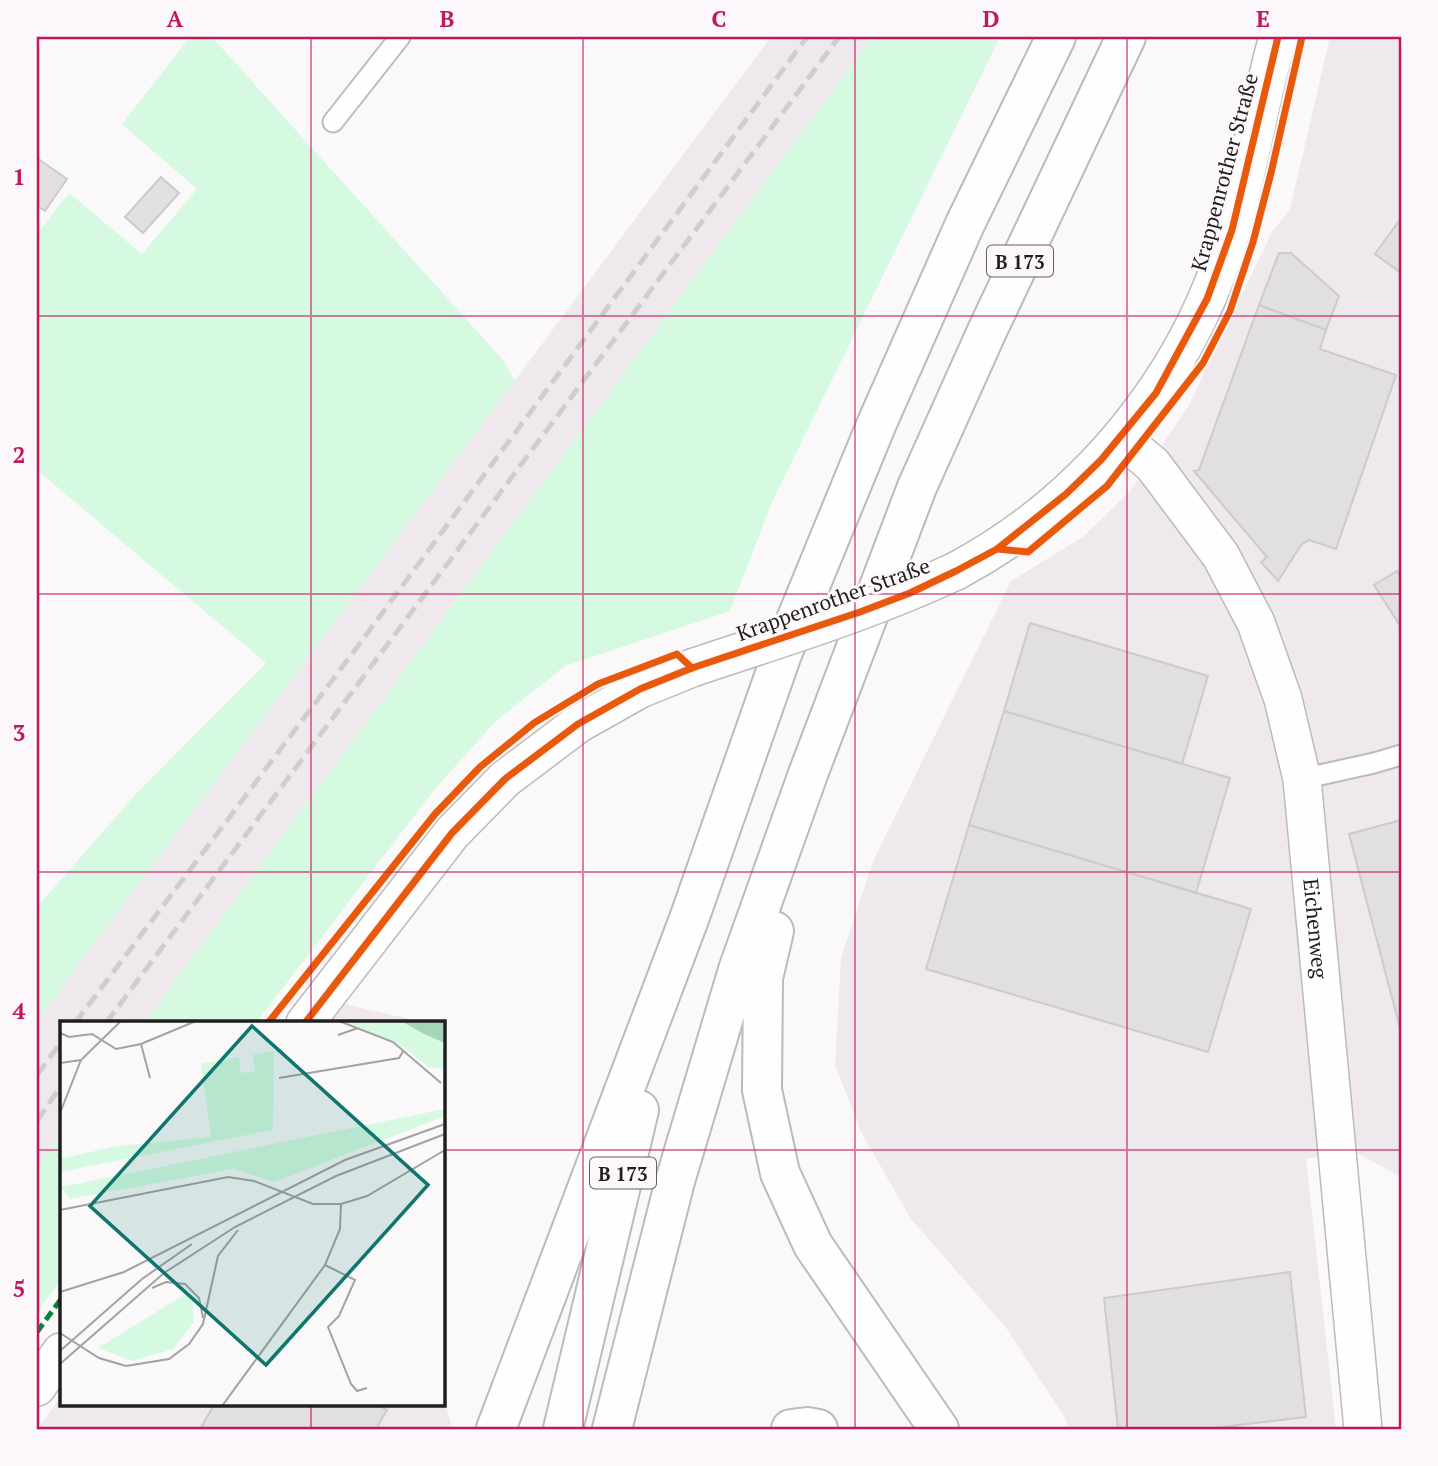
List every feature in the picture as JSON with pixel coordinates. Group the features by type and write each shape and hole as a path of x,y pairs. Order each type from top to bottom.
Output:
{"highway":[{"name":"B 173","path":"563,1429 622,1177 690,919 782,654 877,423 965,225 1056,37"},
{"name":"B 173","path":"612,1429 676,1181 734,983 808,774 917,487 987,331 1126,37"},
{"path":"808,774 763,978 762,1090 780,1172 813,1245 939,1429"},
{"path":"496,1429 690,919"},
{"path":"791,1429 818,1429"}],"street":[{"name":"Krappenrother Straße","path":"307,1021 452,833 505,779 578,724 640,690 692,668 910,593 997,549 1066,494 1121,438 1156,393 1207,299 1232,230 1278,37"},
{"name":"Eichenweg","path":"1121,438 1153,465 1221,556 1255,624 1283,699 1302,779 1363,1429"},
{"path":"37,1387 60,1353"}],"lane":[{"path":"333,122 400,37"},
{"path":"1302,779 1401,755"}],"shaded area":[{"path":"771,37 872,37 145,1021 60,1021 60,1136 37,1168 37,1021"},
{"path":"1330,37 1401,37 1401,1177 1350,1149 1306,1159 1336,1429 1069,1429 1065,1418 1007,1329 911,1219 862,1134 835,1065 841,958 874,859 1011,581 1084,536 1130,491 1188,407 1272,232 1290,209"},
{"path":"344,1004 418,1021 331,1021"},
{"path":"444,1396 452,1429 38,1429 60,1397 60,1406 444,1406"}],"green space":[{"path":"190,37 212,37 502,359 515,380 37,1021 37,907 136,794 266,663 37,470 37,234 69,193 142,254 197,189 122,124"},
{"path":"872,37 1000,37 772,502 730,611 565,666 497,720 434,790 258,1021 145,1021"},
{"path":"60,1136 60,1281 37,1312 37,1168"}],"building":[{"path":"37,158 67,179 45,211 37,206"},
{"path":"161,177 179,193 143,233 125,217"},
{"path":"1399,221 1401,223 1401,273 1375,254"},
{"path":"1279,253 1291,253 1339,296 1326,330 1259,305"},
{"path":"1259,305 1326,330 1320,349 1396,375 1336,549 1309,540 1301,545 1278,581 1261,562 1267,557 1194,471 1199,470"},
{"path":"1397,571 1401,577 1401,627 1374,585"},
{"path":"1030,623 1208,676 1182,764 1004,711"},
{"path":"1004,711 1230,778 1196,893 969,825"},
{"path":"1401,820 1401,1032 1349,834"},
{"path":"969,825 1251,909 1208,1052 926,969"},
{"path":"1290,1272 1306,1417 1205,1429 1118,1429 1104,1298"},
{"path":"213,1406 379,1406 387,1410 376,1429 200,1429"},
{"path":"1237,1426 1237,1429 1205,1429"}],"railway":[{"path":"77,1021 352,654 807,37"},
{"path":"107,1021 839,37"},
{"path":"37,1075 60,1043"},
{"path":"37,1121 60,1087"}],"marked path":[{"path":"37,1332 60,1300"}],"cycle path":[{"path":"307,1021 452,833 505,779 578,724 640,689 692,668 860,612 910,593 956,571 997,549 1066,494 1101,460 1156,393 1207,299 1232,230 1278,37"},
{"path":"997,549 1028,552 1107,486 1203,363 1230,311 1253,242 1302,37"},
{"path":"270,1021 435,814 480,767 534,723 598,684 677,654 692,668"}]}
